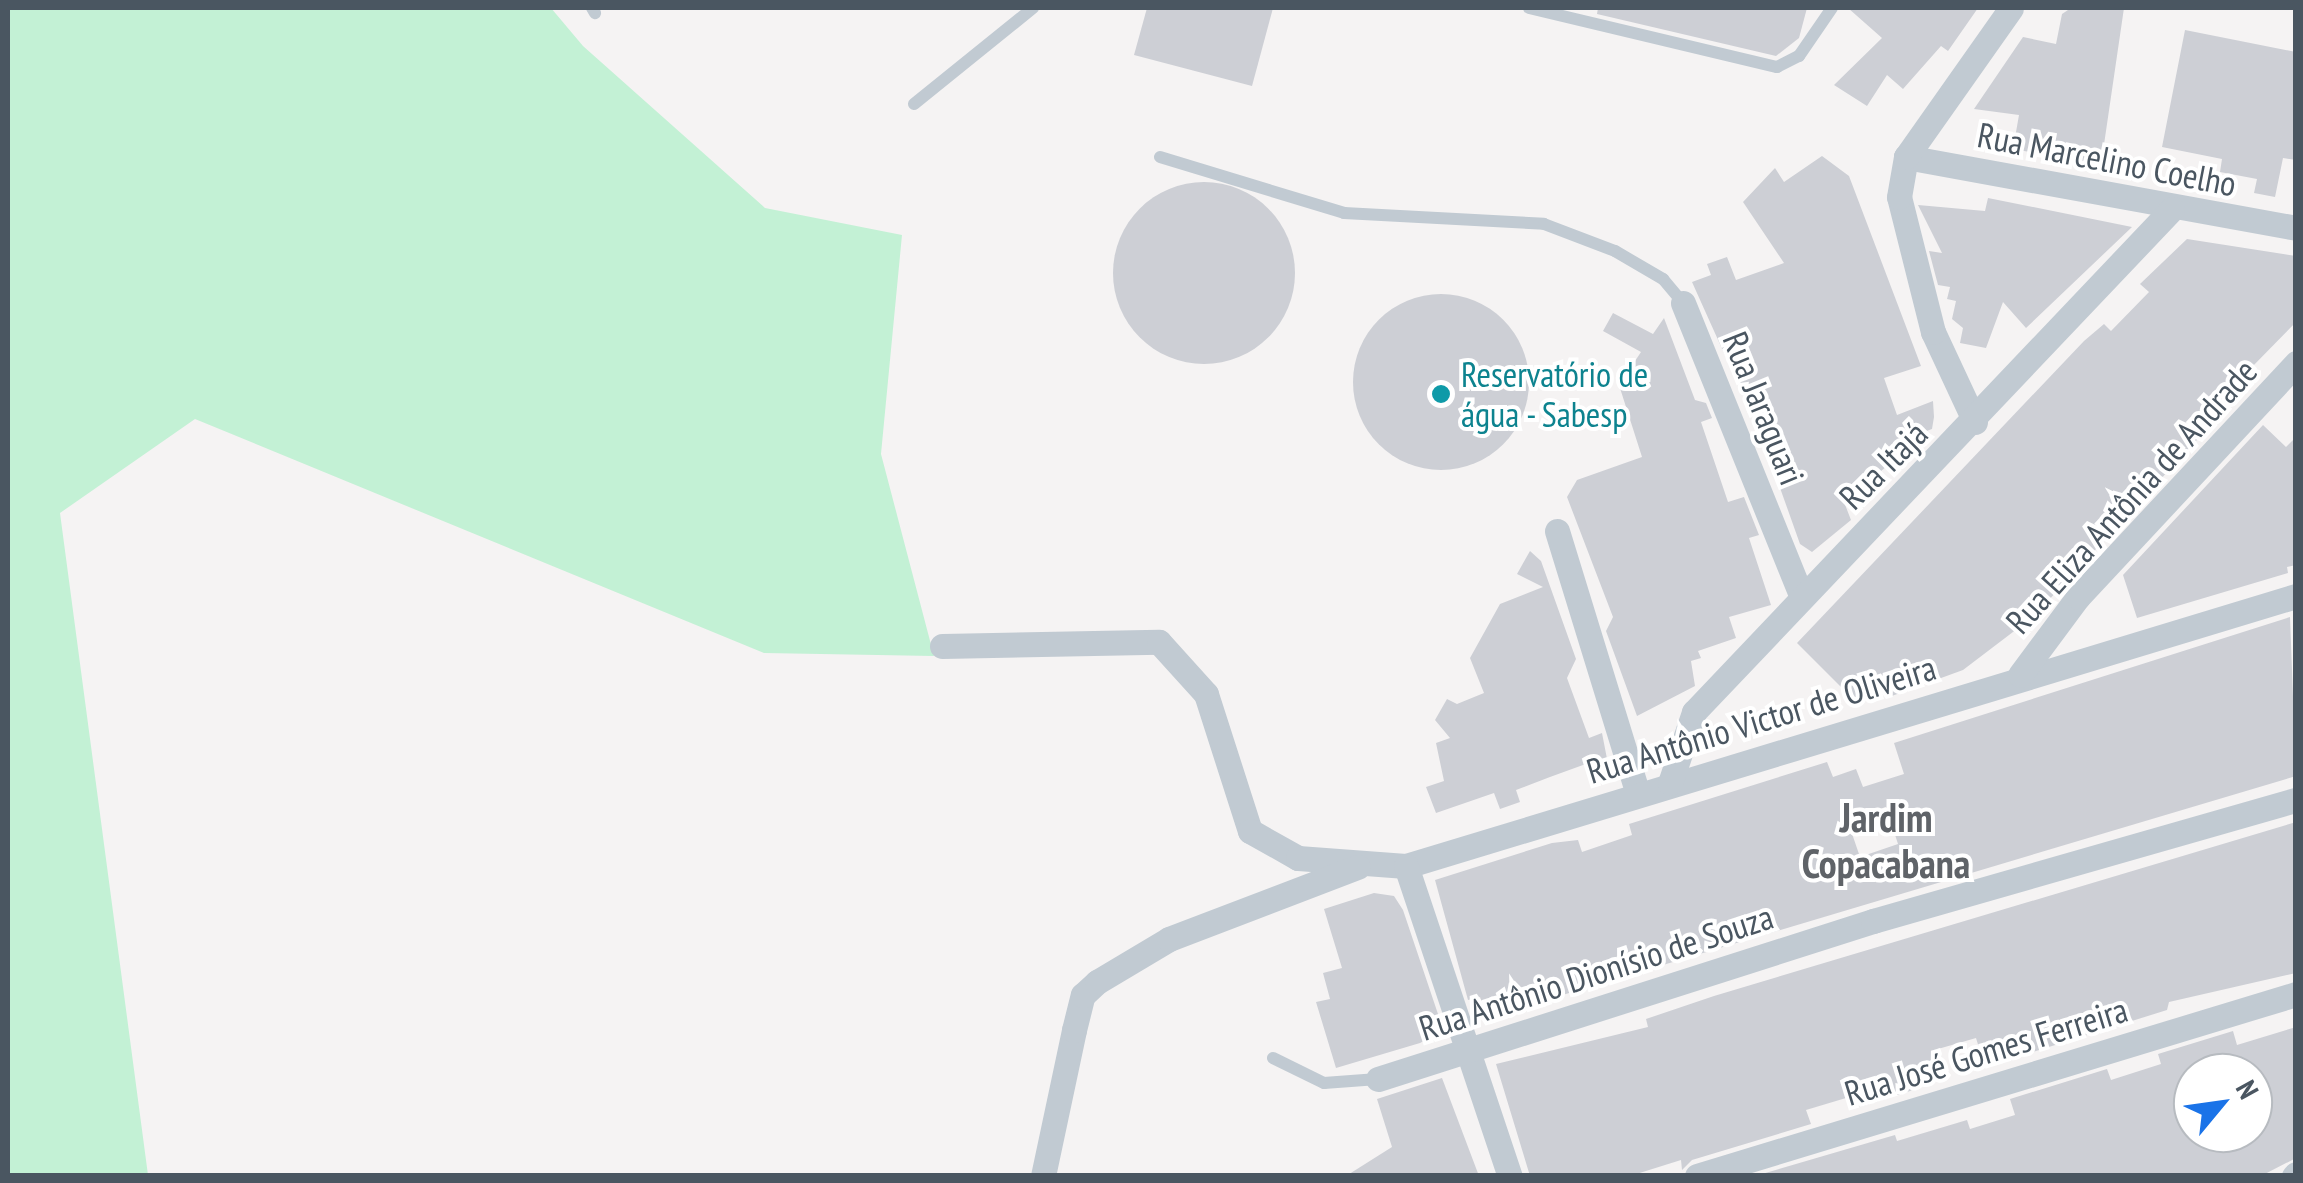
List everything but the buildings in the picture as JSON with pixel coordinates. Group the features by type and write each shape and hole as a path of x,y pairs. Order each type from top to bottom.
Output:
{"street":[{"path":"1975,422 1933,332 1902,226 1906,157 2011,8"},
{"name":"Rua Marcelino Coelho","path":"1906,157 2172,209 2296,228"},
{"name":"Rua Itajá","path":"1670,783 1694,712 1802,596 1975,422 2172,209"},
{"name":"Rua Jaraguari","path":"1682,302 1802,596"},
{"name":"Rua Eliza Antônia de Andrade","path":"2020,675 2078,598 2296,363"},
{"path":"1557,531 1638,794"},
{"name":"Rua Antônio Victor de Oliveira","path":"942,646 1160,642 1206,694 1250,830 1298,858 1406,866 2020,675 2296,596"},
{"name":"Rua Antônio Dionísio de Souza","path":"1378,1079 1873,921 2296,800"},
{"path":"1042,1176 1074,1030 1084,996 1096,982 1169,939 1367,864"},
{"path":"1406,866 1510,1176"},
{"name":"Rua José Gomes Ferreira","path":"1697,1176 2296,994"}],"lane":[{"path":"914,104 1034,8"},
{"path":"1530,8 1777,68 1799,56 1832,8"},
{"path":"1160,158 1344,214 1544,224 1631,260 1664,279 1682,302"},
{"path":"1273,1058 1324,1083 1378,1079"}],"green space":[{"path":"8,8 551,8 583,46 765,208 902,235 881,454 934,656 764,653 195,419 60,513 148,1175 8,1175"}],"place":[{"name":"Reservatório de água - Sabesp","path":"1441,394"}],"district":[{"name":"Jardim Copacabana","path":"1886,840"}]}
